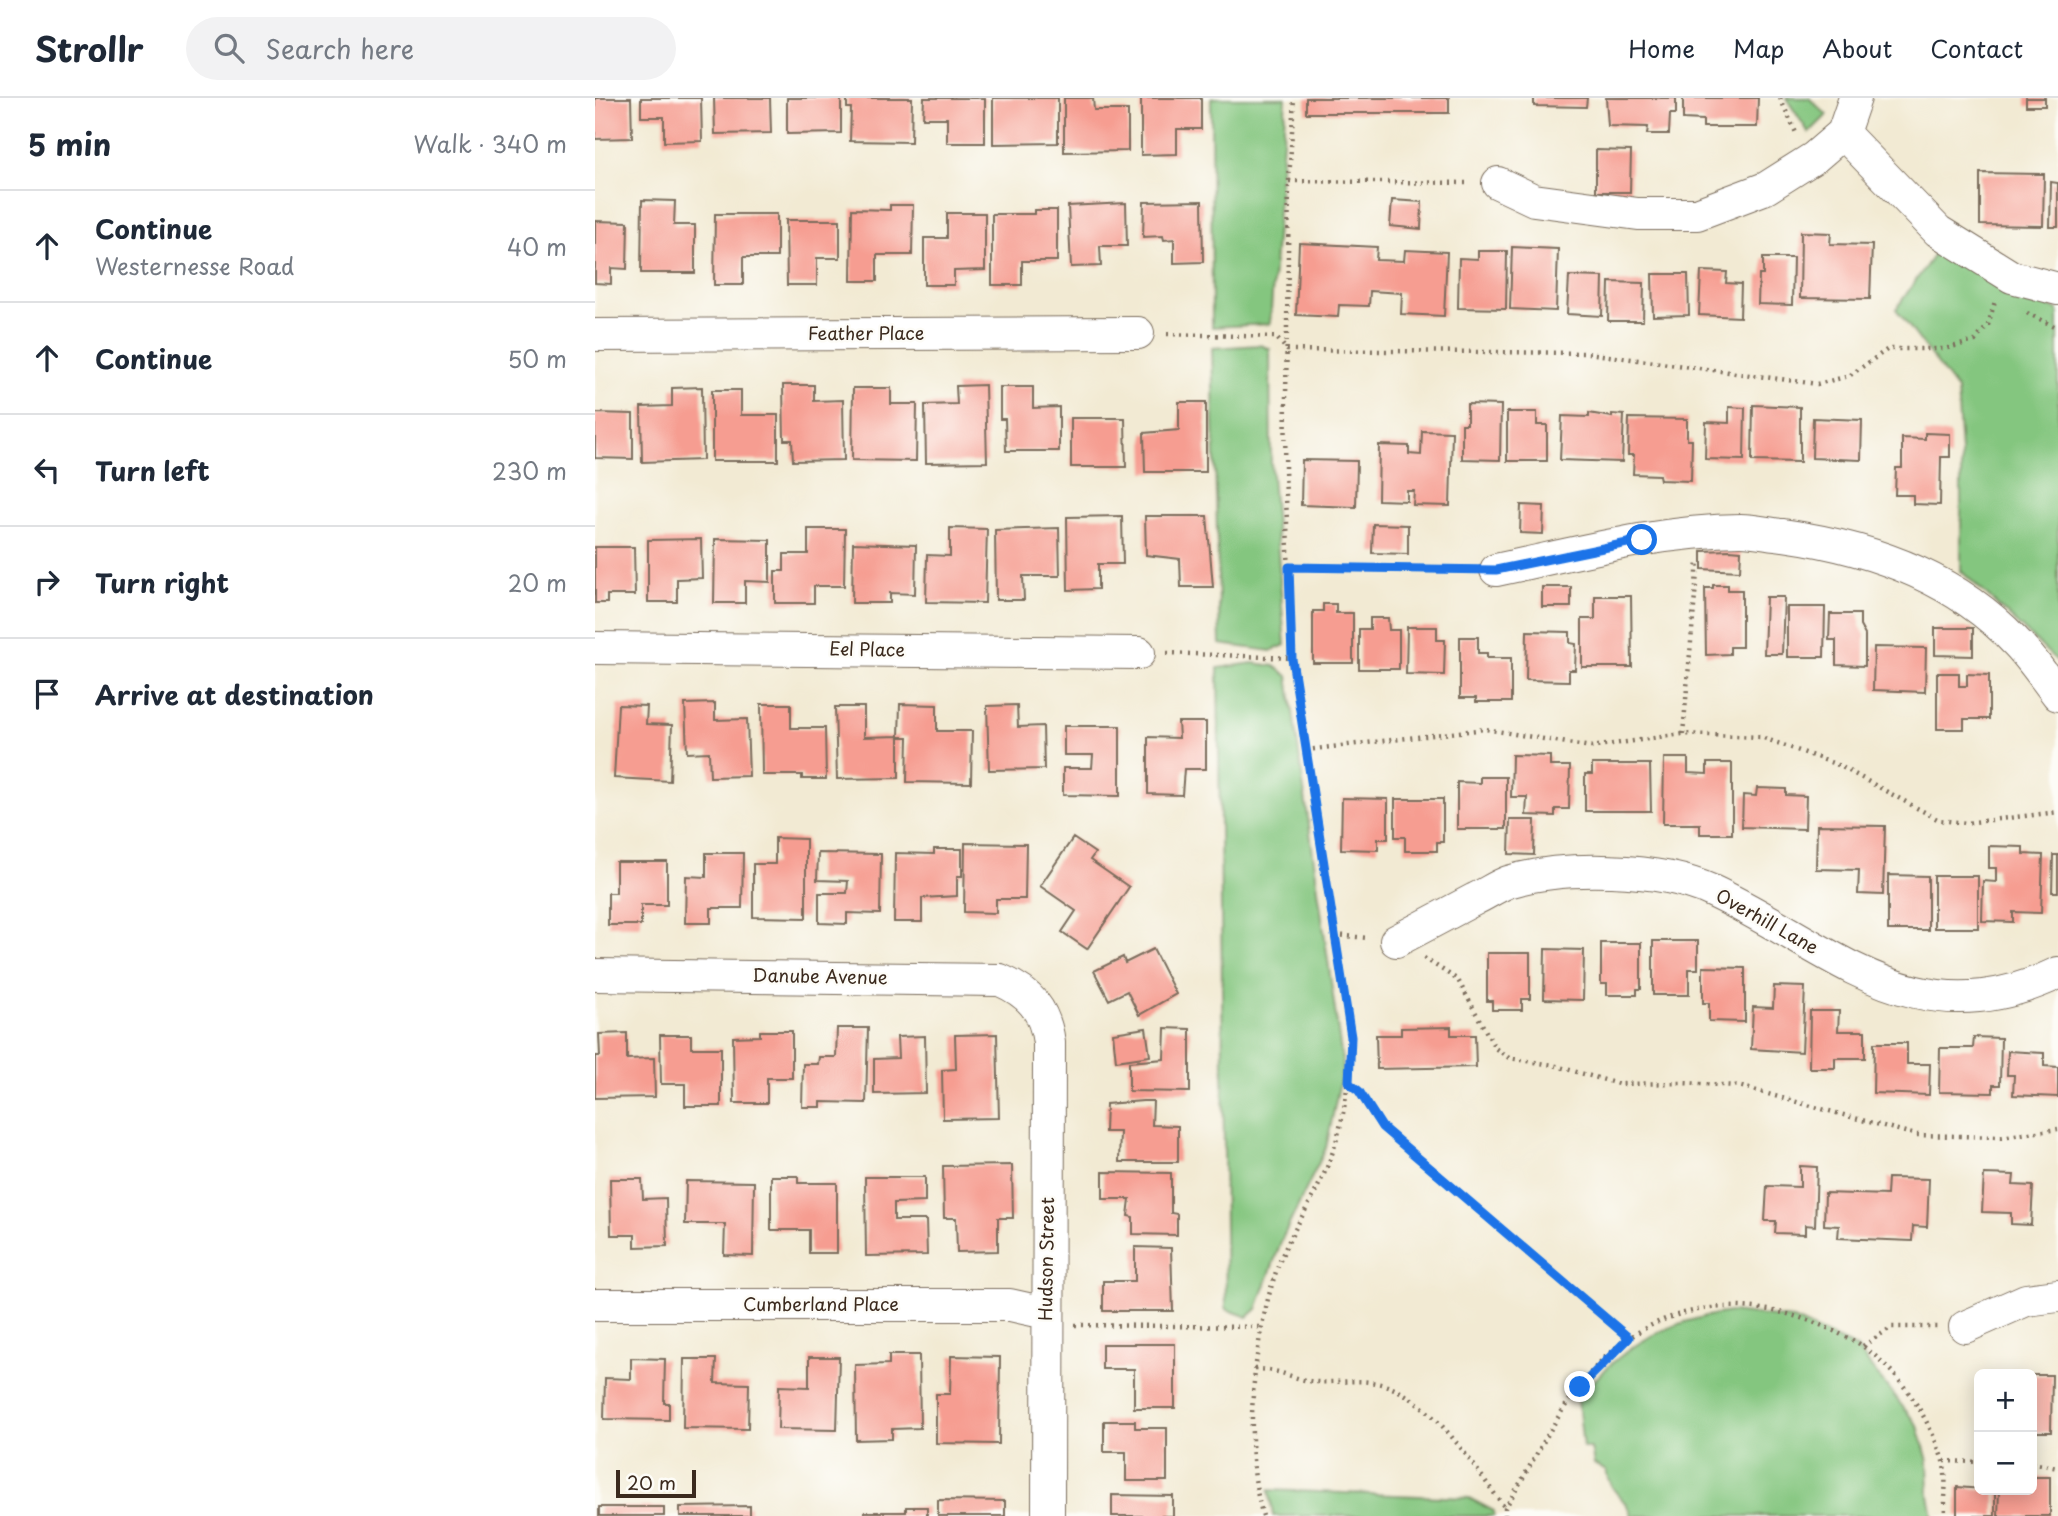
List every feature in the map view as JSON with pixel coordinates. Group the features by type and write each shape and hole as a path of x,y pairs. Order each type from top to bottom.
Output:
{"street":[{"path":"1498,183 1534,200 1638,214 1697,214 1766,188 1815,157 1843,133 1855,98"},
{"path":"1843,133 1938,231 2012,278 2058,289"},
{"name":"Feather Place","path":"595,335 1138,333"},
{"path":"1496,570 1642,540 1701,532 1744,530 1829,542 1906,566 1976,607 2015,641 2058,695"},
{"name":"Eel Place","path":"595,648 1139,653"},
{"name":"Overhill Lane","path":"1396,941 1508,882 1582,871 1653,874 1710,890 1876,982 1923,995 1969,999 2029,987 2058,973"},
{"name":"Danube Avenue","path":"595,975 1000,979 1016,987 1037,1005"},
{"name":"Hudson Street","path":"1037,1005 1047,1026 1049,1043 1046,1313 1048,1516"},
{"path":"1965,1327 2026,1300 2058,1296"},
{"name":"Cumberland Place","path":"595,1305 1010,1305 1046,1313"}],"path":[{"path":"1263,1516 1256,1471 1255,1369 1259,1327 1282,1256 1329,1163 1342,1124 1349,1083 1351,1037 1292,659 1285,469 1289,181 1294,98"},
{"path":"1780,98 1801,143"},
{"path":"1289,181 1498,183"},
{"path":"1138,333 1276,337 1287,350 1587,353 1818,384 1849,376 1888,349 1944,349 1975,341 1988,325 1996,298 2012,278"},
{"path":"1683,734 1701,532"},
{"path":"1289,567 1496,570"},
{"path":"1139,653 1292,659"},
{"path":"1305,750 1485,729 1591,747 1683,734 1761,737 1838,765 1939,820 1966,823 2058,812"},
{"path":"1396,941 1458,980 1495,1048 1509,1058 1553,1065 1618,1084 1739,1086 1916,1135 2001,1137 2058,1129"},
{"path":"1349,1083 1359,1091 1382,1127 1629,1338"},
{"path":"1505,1516 1505,1508 1532,1467 1553,1425 1580,1387 1629,1338 1662,1321 1730,1306 1794,1313 1863,1346 1896,1377 1926,1420 1944,1461 1944,1516"},
{"path":"1046,1313 1068,1325 1259,1327"},
{"path":"1863,1346 1892,1327 1965,1327"},
{"path":"1255,1369 1276,1369 1318,1382 1378,1383 1403,1393 1438,1422 1505,1508"},
{"path":"1944,1461 1974,1462"},
{"path":"2037,1464 2058,1468"}],"green space":[{"path":"1211,98 1286,98 1270,324 1212,327"},
{"path":"1786,98 1809,98 1827,115 1809,133"},
{"path":"1940,246 2013,294 2058,310 2058,662 1961,571 1961,452 1957,390 1896,309"},
{"path":"1260,345 1270,349 1271,462 1285,645 1271,651 1220,644 1212,348"},
{"path":"1253,663 1274,666 1288,676 1343,1067 1326,1148 1282,1239 1257,1309 1248,1317 1226,1309 1218,668"},
{"path":"1731,1312 1793,1319 1856,1348 1918,1426 1928,1461 1929,1496 1933,1516 1632,1516 1611,1486 1606,1471 1594,1464 1591,1448 1583,1448 1578,1401 1609,1366 1645,1340 1685,1322"},
{"path":"1269,1490 1469,1498 1494,1511 1494,1516 1273,1516"}],"building":[{"path":"595,98 631,98 632,138 595,139"},
{"path":"641,98 701,98 702,141 664,142 664,117 641,117"},
{"path":"714,98 770,98 771,133 715,134"},
{"path":"787,98 841,98 841,133 787,134"},
{"path":"847,98 912,98 911,142 850,141 851,108 847,108"},
{"path":"924,98 985,98 985,143 947,143 947,118 923,118"},
{"path":"993,98 1058,98 1058,143 993,144"},
{"path":"1064,98 1093,98 1094,110 1128,110 1128,151 1064,152"},
{"path":"1141,98 1201,98 1201,129 1177,129 1177,154 1141,155"},
{"path":"1306,98 1449,98 1449,113 1306,113"},
{"path":"1534,98 1587,98 1586,107 1534,106"},
{"path":"1606,98 1676,98 1676,114 1670,114 1669,134 1647,134 1648,127 1608,126"},
{"path":"1683,98 1758,98 1757,127 1703,127 1703,120 1683,119"},
{"path":"2026,98 2045,98 2045,106 2026,106"},
{"path":"1596,150 1631,151 1630,192 1596,192"},
{"path":"1980,173 2044,174 2043,226 1980,225"},
{"path":"2051,182 2058,183 2058,227 2050,227"},
{"path":"642,200 675,201 674,225 695,225 695,273 641,273"},
{"path":"1392,200 1422,202 1421,229 1390,226"},
{"path":"1202,201 1203,262 1174,263 1174,239 1164,240 1163,236 1143,237 1144,202"},
{"path":"1126,203 1127,246 1100,246 1101,266 1071,267 1068,206"},
{"path":"890,205 913,205 912,255 877,255 877,281 851,281 852,209 890,210"},
{"path":"1034,210 1057,210 1057,261 1022,261 1022,285 992,285 992,214 1034,214"},
{"path":"947,213 985,213 985,270 954,271 954,285 924,285 924,238 947,238"},
{"path":"715,214 777,214 777,257 743,257 743,285 714,285"},
{"path":"786,220 840,220 840,258 817,258 817,285 787,285"},
{"path":"595,221 628,222 627,269 611,268 611,284 595,283"},
{"path":"1801,232 1831,233 1830,244 1872,245 1870,299 1800,298"},
{"path":"1299,243 1377,247 1376,260 1404,261 1405,250 1447,252 1444,316 1401,314 1402,293 1370,291 1369,306 1339,305 1338,317 1296,315"},
{"path":"1512,247 1558,249 1556,311 1510,309"},
{"path":"1478,251 1507,251 1506,309 1458,308 1459,258 1478,259"},
{"path":"1763,258 1793,258 1792,305 1758,304 1759,275 1763,275"},
{"path":"1701,271 1727,272 1726,283 1741,284 1740,317 1699,315"},
{"path":"1652,274 1688,274 1689,315 1653,316"},
{"path":"1569,276 1603,277 1602,316 1567,314"},
{"path":"1609,282 1644,283 1643,321 1608,321"},
{"path":"783,385 814,385 814,401 843,400 844,460 793,461 792,440 784,440"},
{"path":"985,385 987,462 926,463 925,405 957,404 956,386"},
{"path":"702,387 703,460 642,462 641,407 672,406 672,388"},
{"path":"1000,387 1033,387 1033,408 1059,407 1059,451 1006,451 1005,419 1000,419"},
{"path":"853,388 891,388 891,404 917,404 916,461 852,460"},
{"path":"712,390 741,390 741,415 778,415 778,461 712,461"},
{"path":"1179,402 1206,402 1206,472 1145,472 1144,433 1179,430"},
{"path":"1467,404 1501,405 1500,460 1462,459 1462,424 1467,424"},
{"path":"1753,405 1800,407 1800,462 1752,461"},
{"path":"1729,407 1745,408 1744,460 1705,459 1706,422 1729,423"},
{"path":"1507,412 1537,412 1537,425 1547,425 1547,461 1507,461"},
{"path":"595,413 633,414 633,459 595,458"},
{"path":"1589,413 1612,417 1612,414 1624,415 1622,462 1560,460 1562,416 1589,417"},
{"path":"1071,418 1125,418 1126,467 1071,467"},
{"path":"1629,418 1687,419 1687,440 1692,440 1691,481 1660,480 1659,475 1633,474 1634,455 1628,455"},
{"path":"1813,418 1862,420 1861,460 1812,458"},
{"path":"1422,431 1452,432 1450,506 1413,505 1414,491 1407,491 1407,501 1378,500 1379,445 1409,446 1409,454 1421,455"},
{"path":"1925,433 1950,434 1950,457 1941,457 1940,505 1913,504 1913,495 1895,495 1896,468 1902,468 1902,438 1925,439"},
{"path":"1302,460 1357,461 1356,507 1301,505"},
{"path":"1521,505 1544,506 1543,534 1520,533"},
{"path":"1122,516 1123,564 1098,564 1098,589 1068,590 1067,517"},
{"path":"1145,516 1207,516 1213,587 1181,587 1180,559 1146,555"},
{"path":"1373,524 1408,525 1408,554 1372,553"},
{"path":"950,528 987,529 985,603 926,602 927,555 950,556"},
{"path":"1059,528 1060,576 1023,576 1024,600 996,600 995,530"},
{"path":"808,529 845,529 844,586 814,586 814,603 775,603 775,571 784,571 784,554 808,554"},
{"path":"701,539 702,578 677,579 677,602 648,602 648,540"},
{"path":"715,539 770,540 770,582 745,581 745,603 714,603"},
{"path":"853,543 916,545 915,594 890,593 890,603 852,603"},
{"path":"595,547 634,547 635,595 607,595 607,603 595,603"},
{"path":"1702,551 1741,551 1740,571 1702,569"},
{"path":"1713,585 1728,585 1728,590 1742,590 1742,647 1730,647 1730,654 1706,655 1705,588 1713,588"},
{"path":"1542,587 1571,587 1571,607 1542,607"},
{"path":"1595,596 1631,596 1632,667 1582,667 1582,619 1595,619"},
{"path":"1766,597 1784,597 1782,654 1764,654"},
{"path":"1323,604 1336,604 1336,613 1353,613 1353,663 1313,663 1313,611 1323,611"},
{"path":"1787,607 1825,607 1824,657 1787,657"},
{"path":"1830,614 1860,614 1860,626 1865,635 1865,666 1836,665 1836,640 1829,640"},
{"path":"1370,618 1388,618 1389,630 1399,630 1399,669 1359,669 1359,629 1370,629"},
{"path":"1407,627 1437,627 1437,640 1445,640 1444,675 1406,674"},
{"path":"1935,628 1973,628 1973,656 1935,655"},
{"path":"1527,631 1570,632 1570,643 1576,644 1575,670 1569,670 1569,681 1526,680"},
{"path":"1460,637 1478,637 1478,653 1487,653 1487,658 1511,658 1511,702 1476,702 1476,698 1460,698"},
{"path":"1874,647 1926,648 1925,692 1873,690"},
{"path":"1937,673 1959,673 1959,686 1967,686 1967,674 1989,675 1989,719 1964,719 1964,729 1937,729"},
{"path":"715,703 715,720 747,719 749,776 710,777 709,752 687,753 685,704"},
{"path":"761,704 791,704 791,728 825,728 826,779 802,779 802,775 762,775"},
{"path":"900,704 937,705 937,731 972,731 971,783 907,782 908,737 899,737 899,778 837,779 835,707 864,707 864,737 899,736"},
{"path":"618,705 647,706 646,724 672,725 670,781 614,778"},
{"path":"1017,705 1018,727 1043,726 1044,769 989,770 987,706"},
{"path":"1178,722 1206,722 1206,769 1184,769 1182,795 1148,794 1148,737 1179,738"},
{"path":"1064,726 1120,726 1120,796 1063,795 1063,768 1092,768 1093,755 1064,755"},
{"path":"1512,755 1550,756 1550,766 1570,766 1569,809 1555,809 1555,816 1526,815 1527,797 1511,797"},
{"path":"1664,758 1688,758 1688,773 1707,774 1707,763 1732,763 1732,834 1700,834 1700,824 1663,824"},
{"path":"1592,764 1650,764 1651,811 1585,811 1585,774 1592,774"},
{"path":"1480,777 1506,777 1506,829 1457,829 1457,782 1480,783"},
{"path":"1757,788 1786,789 1786,795 1806,796 1805,829 1742,827 1743,795 1756,796"},
{"path":"1342,798 1388,799 1388,839 1378,839 1378,850 1341,849"},
{"path":"1395,799 1443,799 1443,842 1437,842 1437,851 1405,851 1405,837 1395,837"},
{"path":"1510,820 1535,820 1534,855 1509,854"},
{"path":"1817,825 1885,826 1883,895 1858,894 1859,870 1816,869"},
{"path":"775,838 806,839 806,918 753,917 753,864 775,864"},
{"path":"1073,838 1095,853 1090,860 1129,887 1087,949 1062,932 1076,911 1040,886"},
{"path":"965,843 1026,844 1025,899 996,899 996,913 964,912"},
{"path":"1989,846 2023,847 2023,854 2043,855 2041,913 2013,912 2013,922 1982,921 1983,881 1996,882 1996,868 1989,868"},
{"path":"934,849 962,849 962,876 957,876 957,896 922,898 922,922 894,922 895,853 934,854"},
{"path":"706,853 743,853 742,908 711,908 711,923 685,923 686,876 706,877"},
{"path":"818,853 881,854 880,914 847,913 847,924 819,923 819,893 847,893 848,881 817,880"},
{"path":"2053,855 2058,855 2058,892 2052,892"},
{"path":"616,862 667,862 667,905 641,905 641,925 608,925 608,893 616,893"},
{"path":"1888,875 1928,876 1928,930 1888,930"},
{"path":"1934,876 1978,876 1978,928 1934,928"},
{"path":"1653,941 1698,941 1698,969 1689,969 1689,995 1653,995"},
{"path":"1601,943 1641,943 1641,989 1637,989 1637,995 1607,995 1607,984 1601,984"},
{"path":"1153,949 1176,994 1139,1015 1127,991 1109,1000 1094,971 1123,957 1125,963"},
{"path":"1545,949 1584,950 1583,1000 1544,999"},
{"path":"1487,953 1530,953 1530,999 1522,999 1522,1010 1492,1010 1492,1001 1487,1001"},
{"path":"1703,967 1745,968 1745,1022 1709,1021 1709,1003 1703,1003"},
{"path":"1774,986 1805,987 1802,1052 1751,1049 1753,1007 1773,1008"},
{"path":"1810,1011 1839,1011 1838,1031 1865,1031 1865,1058 1835,1058 1835,1068 1809,1068"},
{"path":"1451,1027 1451,1035 1475,1035 1476,1067 1377,1069 1376,1035 1401,1035 1401,1028"},
{"path":"837,1028 868,1028 866,1103 821,1102 821,1107 802,1107 803,1064 818,1064 819,1057 836,1057"},
{"path":"1146,1028 1150,1056 1116,1061 1113,1033"},
{"path":"1165,1028 1190,1029 1190,1092 1129,1091 1129,1062 1164,1059"},
{"path":"760,1031 792,1031 792,1078 767,1078 767,1103 734,1103 733,1037 760,1036"},
{"path":"627,1033 627,1059 654,1058 655,1097 595,1098 595,1056 600,1056 599,1034"},
{"path":"997,1034 999,1118 943,1119 942,1070 956,1069 955,1035"},
{"path":"660,1035 691,1035 691,1048 721,1048 721,1106 685,1106 685,1084 661,1084"},
{"path":"925,1036 926,1093 874,1094 874,1059 898,1058 897,1037"},
{"path":"1974,1037 2001,1038 2000,1085 1993,1085 1993,1093 1939,1092 1940,1048 1973,1048"},
{"path":"1874,1043 1907,1043 1907,1064 1930,1064 1929,1095 1873,1093"},
{"path":"2008,1051 2044,1053 2044,1066 2058,1067 2058,1097 2013,1095 2014,1075 2007,1075"},
{"path":"1153,1101 1152,1125 1178,1126 1178,1162 1119,1162 1120,1132 1105,1132 1106,1104"},
{"path":"1012,1165 1013,1218 998,1218 998,1251 957,1252 956,1218 944,1218 943,1166"},
{"path":"1800,1166 1817,1167 1815,1226 1805,1225 1805,1234 1775,1233 1776,1221 1765,1221 1767,1186 1800,1187"},
{"path":"1103,1172 1171,1173 1171,1213 1177,1214 1177,1235 1133,1234 1133,1217 1128,1216 1130,1199 1103,1199"},
{"path":"1984,1174 2014,1175 2013,1185 2033,1186 2031,1225 2011,1224 2011,1213 1982,1212"},
{"path":"771,1176 798,1176 798,1183 837,1183 837,1253 809,1253 809,1230 771,1230"},
{"path":"865,1177 925,1177 925,1202 894,1203 894,1220 926,1220 927,1255 866,1256"},
{"path":"1888,1178 1929,1179 1927,1227 1913,1226 1912,1241 1838,1238 1839,1226 1824,1225 1825,1193 1887,1195"},
{"path":"610,1179 642,1179 643,1199 666,1198 667,1246 635,1247 635,1235 611,1235"},
{"path":"686,1181 754,1182 753,1256 724,1255 725,1224 685,1224"},
{"path":"1135,1247 1171,1248 1173,1311 1103,1311 1103,1281 1135,1281"},
{"path":"1102,1344 1175,1344 1175,1408 1134,1408 1134,1369 1102,1369"},
{"path":"889,1355 919,1355 920,1428 892,1429 892,1439 856,1440 855,1365 889,1364"},
{"path":"951,1356 1000,1357 999,1444 936,1443 936,1394 950,1394"},
{"path":"809,1357 839,1357 837,1430 778,1429 779,1386 809,1387"},
{"path":"631,1358 665,1359 664,1403 669,1403 669,1420 604,1419 605,1378 631,1379"},
{"path":"684,1359 716,1359 715,1383 749,1384 748,1429 683,1428"},
{"path":"2037,1375 2052,1375 2051,1432 2037,1432"},
{"path":"1104,1421 1135,1421 1135,1428 1167,1428 1167,1481 1126,1481 1126,1452 1104,1452"},
{"path":"2037,1477 2050,1477 2050,1516 1998,1516 1999,1495 2037,1495"},
{"path":"1957,1487 1974,1488 1974,1495 1995,1495 1995,1516 1957,1516"},
{"path":"1112,1495 1173,1496 1173,1516 1112,1516"},
{"path":"938,1500 1005,1501 1005,1516 938,1516"},
{"path":"750,1506 750,1516 680,1516 680,1507"},
{"path":"599,1507 664,1507 664,1516 599,1516"},
{"path":"906,1507 927,1507 927,1516 864,1516 864,1512 906,1512"}],"route":[{"path":"1580,1387 1602,1362 1629,1338 1382,1127 1359,1091 1349,1083 1351,1037 1292,659 1289,567 1496,570 1642,540"}]}
